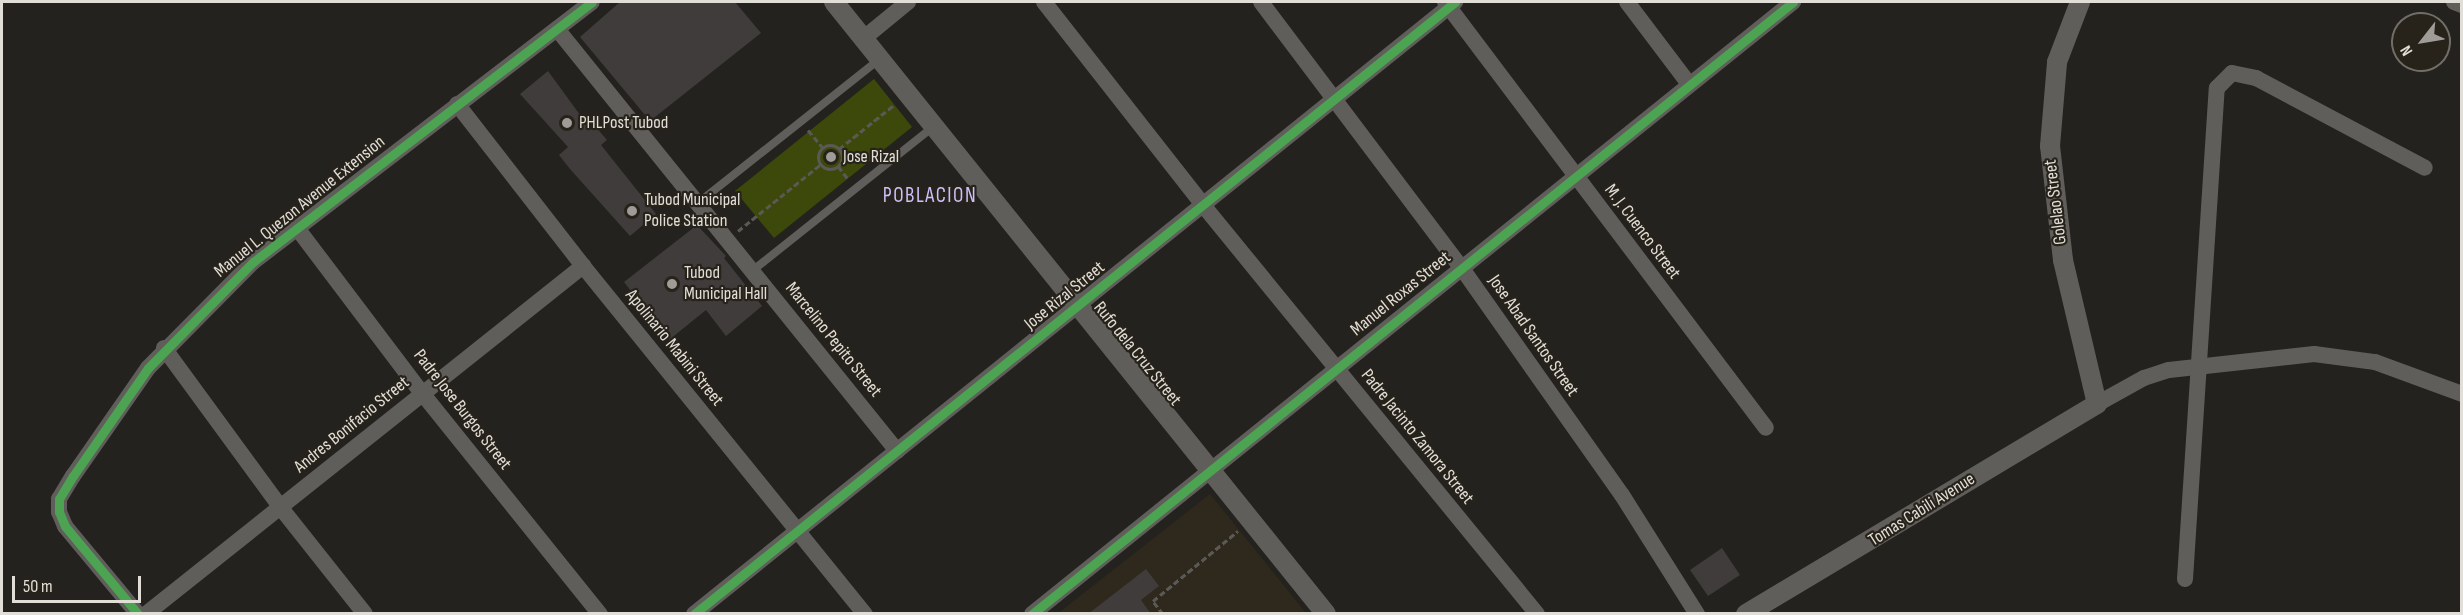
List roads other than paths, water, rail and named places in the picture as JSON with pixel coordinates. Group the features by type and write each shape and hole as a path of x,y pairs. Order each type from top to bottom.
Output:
{"street":[{"name":"Manuel L. Quezon Avenue Extension","path":"138,614 65,526 59,512 59,499 164,348 253,262 592,2"},
{"name":"Rufo dela Cruz Street","path":"834,2 1326,614"},
{"path":"864,38 908,2"},
{"name":"Padre Jacinto Zamora Street","path":"1044,2 1203,205 1537,614"},
{"name":"Jose Abad Santos Street","path":"1261,2 1461,267 1622,495 1697,614"},
{"path":"1627,2 1689,84"},
{"name":"Manuel Roxas Street","path":"1032,614 1335,368 1793,2"},
{"name":"Golelao Street","path":"2080,2 2057,62 2050,146 2063,260 2097,404"},
{"path":"2454,2 2462,5"},
{"name":"Jose Rizal Street","path":"694,614 1077,307 1450,3"},
{"name":"M. J. Cuenco Street","path":"1450,3 1576,176 1766,428"},
{"name":"Marcelino Pepito Street","path":"557,29 897,451"},
{"path":"2185,579 2214,105 2223,78 2232,73 2256,78 2425,168"},
{"name":"Apolinario Mabini Street","path":"458,104 583,266 865,614"},
{"name":"Padre Jose Burgos Street","path":"297,228 422,393 600,614"},
{"name":"Andres Bonifacio Street","path":"147,614 583,266"},
{"path":"164,348 281,508 365,614"},
{"path":"2097,404 2144,378 2199,364 2336,354 2375,362 2462,394"},
{"name":"Tomas Cabili Avenue","path":"1746,614 2097,404"}],"lane":[{"path":"698,203 881,59"},
{"path":"752,271 934,126"}],"place":[{"name":"PHLPost Tubod","path":"567,123"},
{"name":"Jose Rizal","path":"831,157"},
{"name":"Tubod Municipal Police Station","path":"632,211"},
{"name":"Tubod Municipal Hall","path":"672,284"}],"district":[{"name":"POBLACION","path":"930,196"}]}
